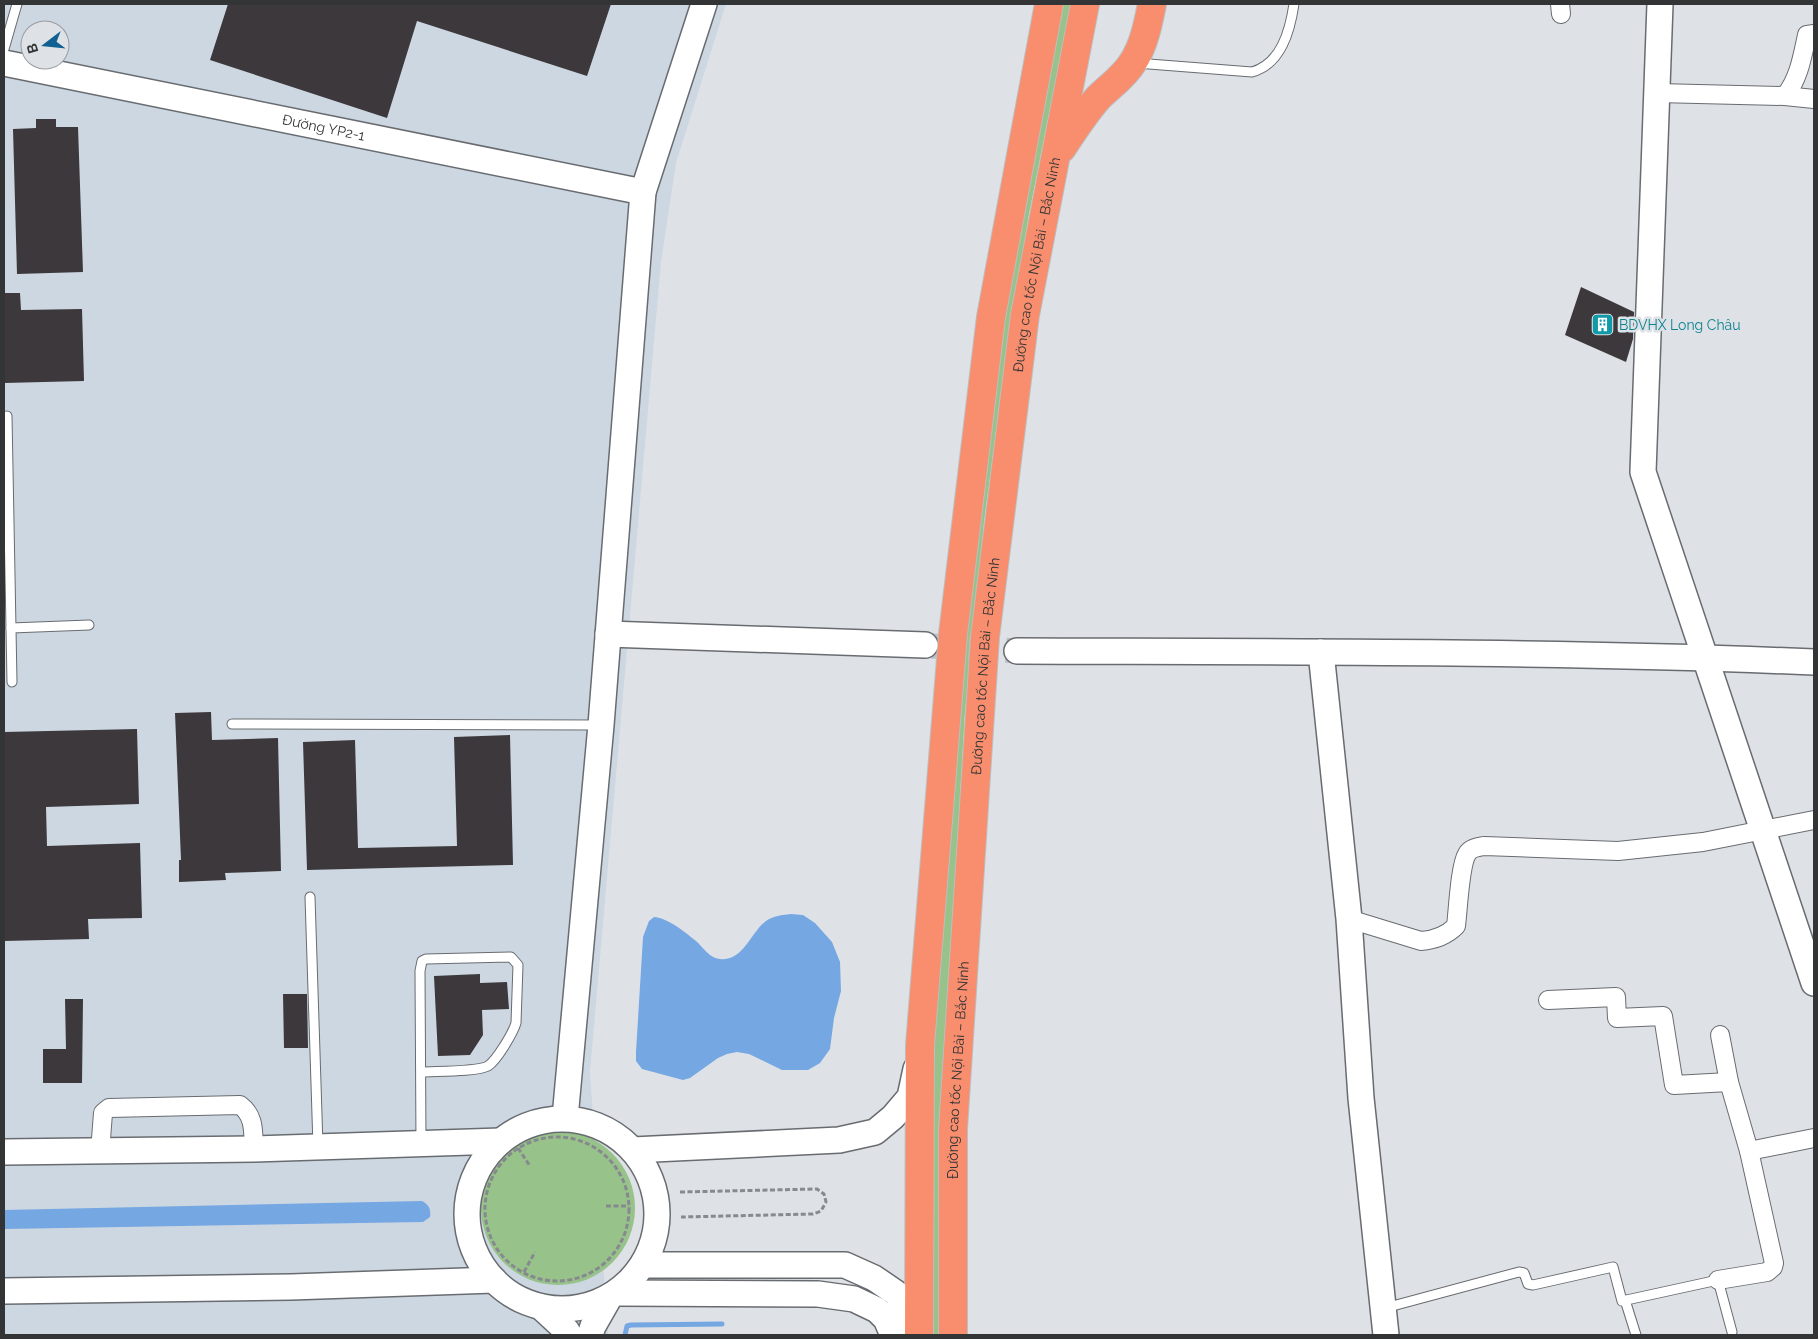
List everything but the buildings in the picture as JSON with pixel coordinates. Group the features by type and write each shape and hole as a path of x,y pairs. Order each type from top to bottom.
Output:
{"highway":[{"path":"919,1335 920,1045 953,634 991,317 1049,4"},
{"name":"Đường cao tốc Nội Bài – Bắc Ninh","path":"953,1335 953,1129 985,637 1025,315 1085,4"},
{"path":"1055,158 1086,113 1133,63 1141,47 1152,4"}],"street":[{"path":"565,1118 601,725 644,192 704,4"},
{"path":"1660,4 1643,472 1814,983"},
{"path":"1785,96 1793,86 1798,74 1807,35 1814,34"},
{"name":"Đường YP2-1","path":"4,63 644,192"},
{"path":"1657,93 1785,96 1814,99"},
{"path":"608,634 925,645"},
{"path":"1017,651 1321,652 1705,657 1814,662"},
{"path":"1321,652 1349,919 1361,1098 1386,1335"},
{"path":"1349,919 1421,941 1431,940 1450,932 1456,926 1463,862 1467,852 1473,848 1484,846 1618,851 1703,842 1814,820"},
{"path":"1548,1000 1616,997 1618,1018 1663,1016 1674,1085 1729,1082"},
{"path":"1718,1280 1767,1272 1773,1267 1774,1263 1749,1151 1729,1082 1720,1036"},
{"path":"633,1150 839,1140 875,1132 893,1117 910,1097 920,1045"},
{"path":"100,1152 103,1113 109,1108 240,1105 246,1110 252,1121 254,1149"},
{"path":"565,1118 587,1122 608,1130 618,1136 633,1150 646,1167 652,1180 658,1208 656,1235 644,1265 628,1284 614,1295 588,1307 558,1310 540,1307 516,1298 494,1280 481,1264 474,1249 469,1233 467,1209 472,1184 478,1169 487,1155 510,1145 528,1125 546,1120 565,1118"},
{"path":"1749,1151 1814,1138"},
{"path":"4,1152 254,1149 421,1143 510,1145"},
{"path":"644,1265 845,1265 874,1278 896,1294 910,1315 913,1335"},
{"path":"4,1291 494,1280"},
{"path":"614,1295 818,1294 854,1299 877,1310 886,1319 894,1335"},
{"path":"590,1335 592,1326 614,1295"},
{"path":"540,1307 569,1335"}],"lane":[{"path":"4,49 17,4"},
{"path":"1133,63 1252,72 1263,69 1279,53 1291,25 1294,4"},
{"path":"7,416 6,522 12,682"},
{"path":"10,628 88,625"},
{"path":"232,724 601,725"},
{"path":"310,897 318,1147"},
{"path":"421,1072 479,1068 488,1065 494,1059 514,1031 516,1023 518,965 512,957 426,959 422,962 420,971 421,1143"},
{"path":"1383,1308 1519,1272 1524,1273 1528,1284 1533,1285 1613,1267 1622,1301 1718,1280 1732,1332"},
{"path":"1625,1300 1636,1335"}],"path":[{"path":"552,1137 572,1138 591,1146 608,1158 620,1174 627,1193 629,1206 628,1224 620,1243 608,1259 592,1272 563,1281 543,1279 524,1272 508,1260 495,1244 489,1230 486,1209 487,1194 494,1175 506,1158 510,1145 552,1137"},
{"path":"510,1145 530,1166"},
{"path":"680,1192 817,1190 824,1194 826,1202 821,1210 813,1214 680,1217"},
{"path":"606,1206 629,1206"},
{"path":"524,1272 535,1252"}],"shaded area":[{"path":"4,4 726,4 676,163 661,262 590,1072 608,1335 4,1335"}],"green space":[{"path":"1060,4 1071,4 1029,214 1008,342 984,522 965,712 949,989 941,1335 932,1335 931,1204 934,1056 948,802 990,391"},
{"path":"558,1131 588,1136 613,1153 630,1178 635,1208 630,1238 613,1263 588,1280 558,1285 528,1280 503,1263 486,1238 481,1208 486,1178 503,1153 528,1136"}],"water":[{"path":"781,915 803,915 815,923 832,942 840,962 841,991 834,1018 830,1049 820,1063 808,1070 782,1070 749,1054 737,1052 718,1058 690,1078 683,1080 642,1069 636,1061 636,1052 643,937 649,921 654,917 665,920 687,934 713,957 728,959 741,951 766,921"},
{"path":"422,1201 428,1206 430,1212 430,1217 423,1222 4,1229 4,1210"}],"waterway":[{"path":"625,1335 627,1326 631,1325 722,1324"}],"tunnel":[{"path":"932,646 1017,651"}],"place":[{"name":"BDVHX Long Châu","path":"1603,325"}]}
